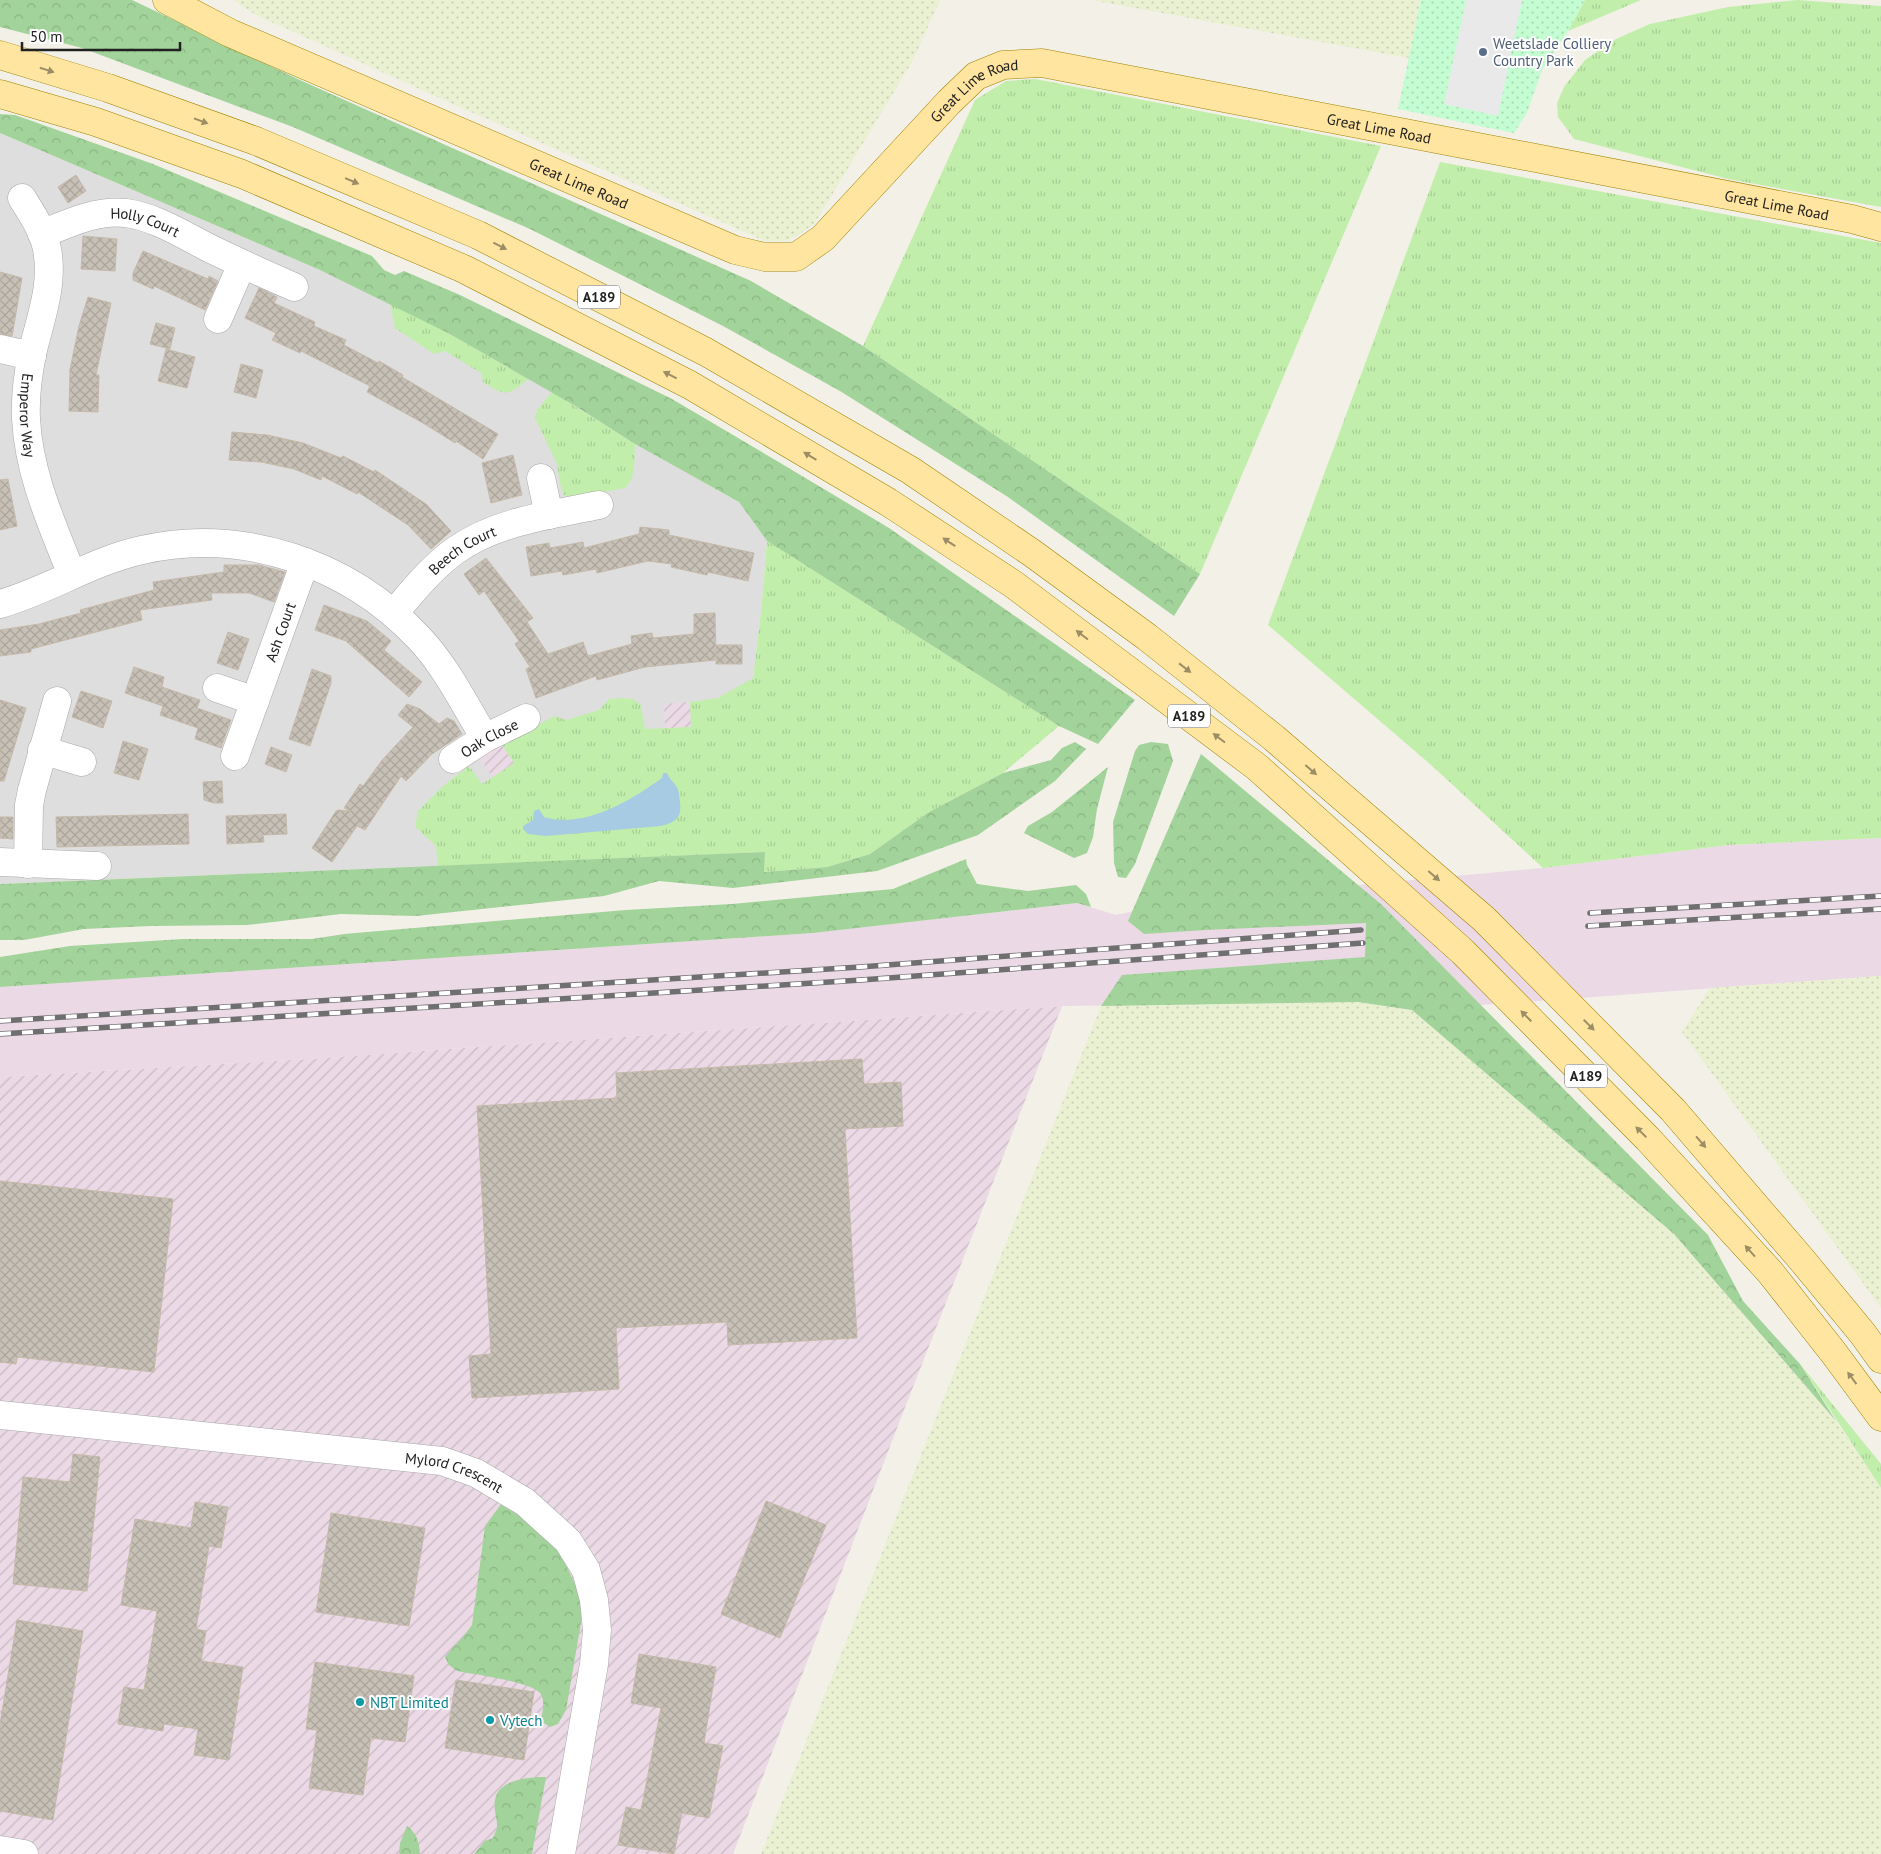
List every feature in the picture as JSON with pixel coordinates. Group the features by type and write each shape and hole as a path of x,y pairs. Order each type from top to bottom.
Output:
{"main road":[{"name":"Great Lime Road","path":"166,0 230,34 735,250 765,257 796,258 823,238 949,102 976,76 1004,65 1042,63 1852,219 1881,227"},
{"name":"A189","path":"0,55 108,88 256,141 487,239 706,352 910,470 1032,553 1147,637 1274,738 1484,919 1673,1110 1808,1268 1863,1334 1881,1359"},
{"name":"A189","path":"0,94 96,122 242,174 464,269 690,385 888,502 1013,584 1258,767 1463,952 1648,1140 1770,1272 1881,1417"}],"street":[{"name":"Emperor Way","path":"22,198 35,218 47,249 48,286 45,307 32,356 27,386 26,416 33,470 48,518 72,575"},
{"name":"Holly Court","path":"42,234 90,216 137,215 294,287"},
{"path":"218,319 242,264"},
{"path":"0,350 32,356"},
{"path":"540,478 548,515"},
{"name":"Beech Court","path":"394,614 422,581 456,551 471,542 497,529 548,515 599,505"},
{"path":"0,604 32,594 113,558 164,545 217,543 280,554 305,562 358,586 394,614 419,637 443,668 485,738"},
{"name":"Ash Court","path":"235,756 305,562"},
{"path":"218,688 255,701"},
{"path":"28,864 29,805 42,750 57,701"},
{"name":"Oak Close","path":"453,759 485,738 526,718"},
{"path":"42,750 82,762"},
{"path":"0,862 98,866"},
{"name":"Mylord Crescent","path":"0,1415 442,1461 476,1473 525,1502 568,1541 586,1570 594,1600 597,1630 594,1664 560,1851"},
{"path":"0,1850 24,1854"}],"shaded area":[{"name":"Weetslade Colliery Country Park","path":"1466,0 1522,0 1498,116 1444,104"},
{"path":"0,133 320,270 390,303 448,333 577,407 635,444 739,502 767,541 753,678 765,852 0,884"},
{"path":"690,702 691,727 665,728 664,704"},
{"path":"501,743 514,763 493,778 479,757"},
{"path":"1881,838 1881,976 1412,1010 1358,1002 1062,1006 308,1059 0,1077 0,987 813,933 1077,903 1116,915 1144,909 1359,885 1543,868 1729,845"},
{"path":"1062,1006 733,1854 0,1854 0,1077 308,1059"}],"green space":[{"path":"0,0 132,0 302,81 751,281 863,346 1200,574 1174,616 1008,497 840,391 723,326 530,229 293,127 82,48 0,27"},
{"path":"233,0 940,0 913,60 815,223 797,236 784,241 765,241 256,15"},
{"path":"1091,0 1421,0 1409,58"},
{"path":"1421,0 1585,0 1568,31 1542,70 1527,113 1514,133 1398,109"},
{"path":"1585,0 1641,0 1568,31"},
{"path":"1797,0 1881,6 1881,207 1728,179 1574,139 1558,117 1557,103 1564,87 1585,60 1616,39 1650,24 1728,7"},
{"path":"1035,79 1381,146 1200,574 863,346 975,100 1006,81"},
{"path":"0,114 15,115 153,164 372,256 384,270 395,275 404,271 460,295 672,399 889,528 1135,700 1098,744 1059,726 767,541 739,502 635,444 577,407 448,333 320,270 0,133"},
{"path":"1440,162 1881,243 1881,838 1729,845 1543,868 1430,764 1268,625"},
{"path":"390,303 448,333 528,379 511,392 496,390 483,382 481,373 445,351 434,354 395,328"},
{"path":"552,392 635,444 633,473 629,484 625,488 572,498 564,495 557,464 535,418 537,410"},
{"path":"767,541 1059,726 1003,773 929,812 870,854 827,867 763,872 765,852 438,866 436,846 415,827 418,811 443,786 469,766 482,784 514,763 501,743 555,716 566,720 599,710 609,699 633,699 641,705 645,729 691,727 690,702 718,698 753,678"},
{"path":"1075,742 1086,749 1055,781 978,835 877,871 733,888 659,881 604,896 416,916 341,914 247,925 84,929 24,940 0,940 0,884 765,852 764,872 827,867 870,854 929,812 1003,773 1051,760 1062,748"},
{"path":"1151,742 1168,744 1173,761 1135,864 1126,878 1118,877 1114,863 1113,822 1135,751 1139,745"},
{"path":"1201,754 1382,905 1708,1235 1743,1301 1800,1364 1836,1421 1674,1234 1412,1010 1358,1002 1101,1006 1122,975 1365,957 1366,923 1144,934 1128,921"},
{"path":"1108,767 1097,809 1093,837 1087,853 1074,858 1024,833 1028,826 1052,812"},
{"path":"966,859 967,865 977,884 1028,891 1076,885 1086,894 1091,907 1077,903 813,933 0,987 0,957 70,946 183,939 312,939 344,934 626,910 732,904 893,889"},
{"path":"1881,976 1881,1308 1682,1032 1710,988"},
{"path":"1358,1002 1412,1010 1674,1234 1836,1421 1881,1488 1881,1854 761,1854 1101,1006"},
{"path":"1800,1364 1881,1464 1881,1488"},
{"path":"501,1504 541,1530 561,1555 576,1586 583,1611 566,1710 558,1724 550,1727 541,1721 543,1699 535,1689 501,1679 457,1671 449,1665 445,1657 472,1625 485,1526"},
{"path":"546,1777 532,1854 474,1854 485,1841 493,1838 497,1828 495,1800 497,1793 508,1783"},
{"path":"407,1826 417,1838 420,1854 399,1854 400,1843"}],"water":[{"path":"663,773 667,773 677,788 679,795 679,816 671,823 661,826 546,836 528,834 523,829 523,826 533,820 534,811 539,809 544,817 559,820 575,819 606,811 649,787 662,778"}],"building":[{"path":"76,175 86,191 68,203 58,187"},
{"path":"83,236 117,239 115,271 81,269"},
{"path":"143,251 208,279 209,276 218,281 205,310 154,286 153,289 133,280 133,273"},
{"path":"0,272 22,278 12,336 0,334"},
{"path":"259,288 277,297 274,303 315,322 314,326 346,340 344,345 378,363 379,361 403,375 402,377 498,434 483,459 456,441 455,443 367,392 370,386 301,351 300,353 272,340 276,333 245,318"},
{"path":"88,297 111,303 96,375 99,375 98,412 69,411 70,369 79,326"},
{"path":"156,323 175,328 170,349 150,344"},
{"path":"166,349 195,357 187,388 158,381"},
{"path":"241,364 263,370 256,398 234,392"},
{"path":"232,432 267,435 303,443 341,458 343,456 374,472 375,470 426,504 451,531 431,549 408,525 358,492 357,494 322,476 321,480 294,469 261,462 229,460"},
{"path":"513,455 522,495 491,503 482,463"},
{"path":"8,479 17,526 0,530 0,480"},
{"path":"640,527 669,530 669,535 754,553 748,581 708,572 707,575 671,567 672,564 648,561 597,573 596,569 563,575 562,571 531,576 526,547 549,543 550,548 583,542 584,548 639,534"},
{"path":"486,558 533,618 527,622 548,654 583,642 588,656 632,644 631,636 652,633 653,638 694,634 694,614 715,613 716,657 716,645 742,645 742,664 716,664 716,660 645,667 597,680 596,676 536,698 526,669 530,667 515,644 519,641 484,591 479,595 464,574"},
{"path":"224,565 259,565 285,572 274,602 249,593 211,593 212,600 140,610 142,620 31,649 31,652 0,656 0,630 39,624 81,613 80,610 154,590 153,582 224,572"},
{"path":"324,605 367,621 391,641 384,650 422,682 409,697 346,641 315,630"},
{"path":"228,632 249,639 238,670 217,663"},
{"path":"134,667 164,677 162,687 200,700 197,708 231,720 221,748 195,739 198,728 160,715 163,706 125,693"},
{"path":"312,669 331,676 331,683 310,746 289,739"},
{"path":"81,691 112,701 103,728 72,717"},
{"path":"0,700 26,708 4,781 0,781"},
{"path":"407,704 420,709 439,724 447,718 454,721 462,734 432,754 406,781 401,776 365,830 357,826 332,862 312,848 336,811 351,811 344,808 360,784 363,786 383,759 413,727 398,715"},
{"path":"123,741 148,749 139,780 114,773"},
{"path":"271,747 292,755 286,772 265,764"},
{"path":"222,781 223,803 204,800 203,782"},
{"path":"188,814 189,844 57,847 56,817"},
{"path":"286,814 287,834 263,835 264,842 227,844 226,816"},
{"path":"0,817 13,817 13,839 0,838"},
{"path":"862,1059 864,1084 901,1082 903,1126 845,1129 857,1338 728,1345 727,1322 616,1328 619,1389 472,1398 469,1356 491,1354 477,1106 617,1098 616,1073"},
{"path":"0,1181 173,1199 154,1372 17,1357 16,1364 0,1362"},
{"path":"73,1454 100,1457 87,1591 13,1584 23,1477 70,1482"},
{"path":"766,1501 826,1525 780,1638 721,1614"},
{"path":"195,1502 228,1507 221,1548 209,1546 196,1629 206,1631 201,1661 243,1667 229,1760 194,1755 198,1729 164,1724 163,1731 118,1724 124,1687 144,1690 157,1611 121,1605 135,1519 191,1528"},
{"path":"331,1513 425,1528 409,1626 316,1612"},
{"path":"17,1620 83,1631 53,1820 0,1811 0,1724"},
{"path":"639,1654 716,1667 704,1743 723,1746 709,1818 682,1813 674,1854 618,1845 626,1807 641,1810 661,1708 631,1703"},
{"name":"NBT Limited","path":"315,1662 414,1676 405,1742 371,1738 363,1795 309,1788 317,1730 306,1729"},
{"name":"Vytech","path":"456,1680 534,1692 524,1760 445,1748"}],"railway":[{"path":"1590,913 1881,896"},
{"path":"1588,926 1881,909"},
{"path":"0,1021 860,967 1361,930"},
{"path":"0,1034 861,980 1363,943"}],"place":[{"name":"Weetslade Colliery Country Park","path":"1483,52"},
{"name":"NBT Limited","path":"360,1702"},
{"name":"Vytech","path":"490,1720"}]}
